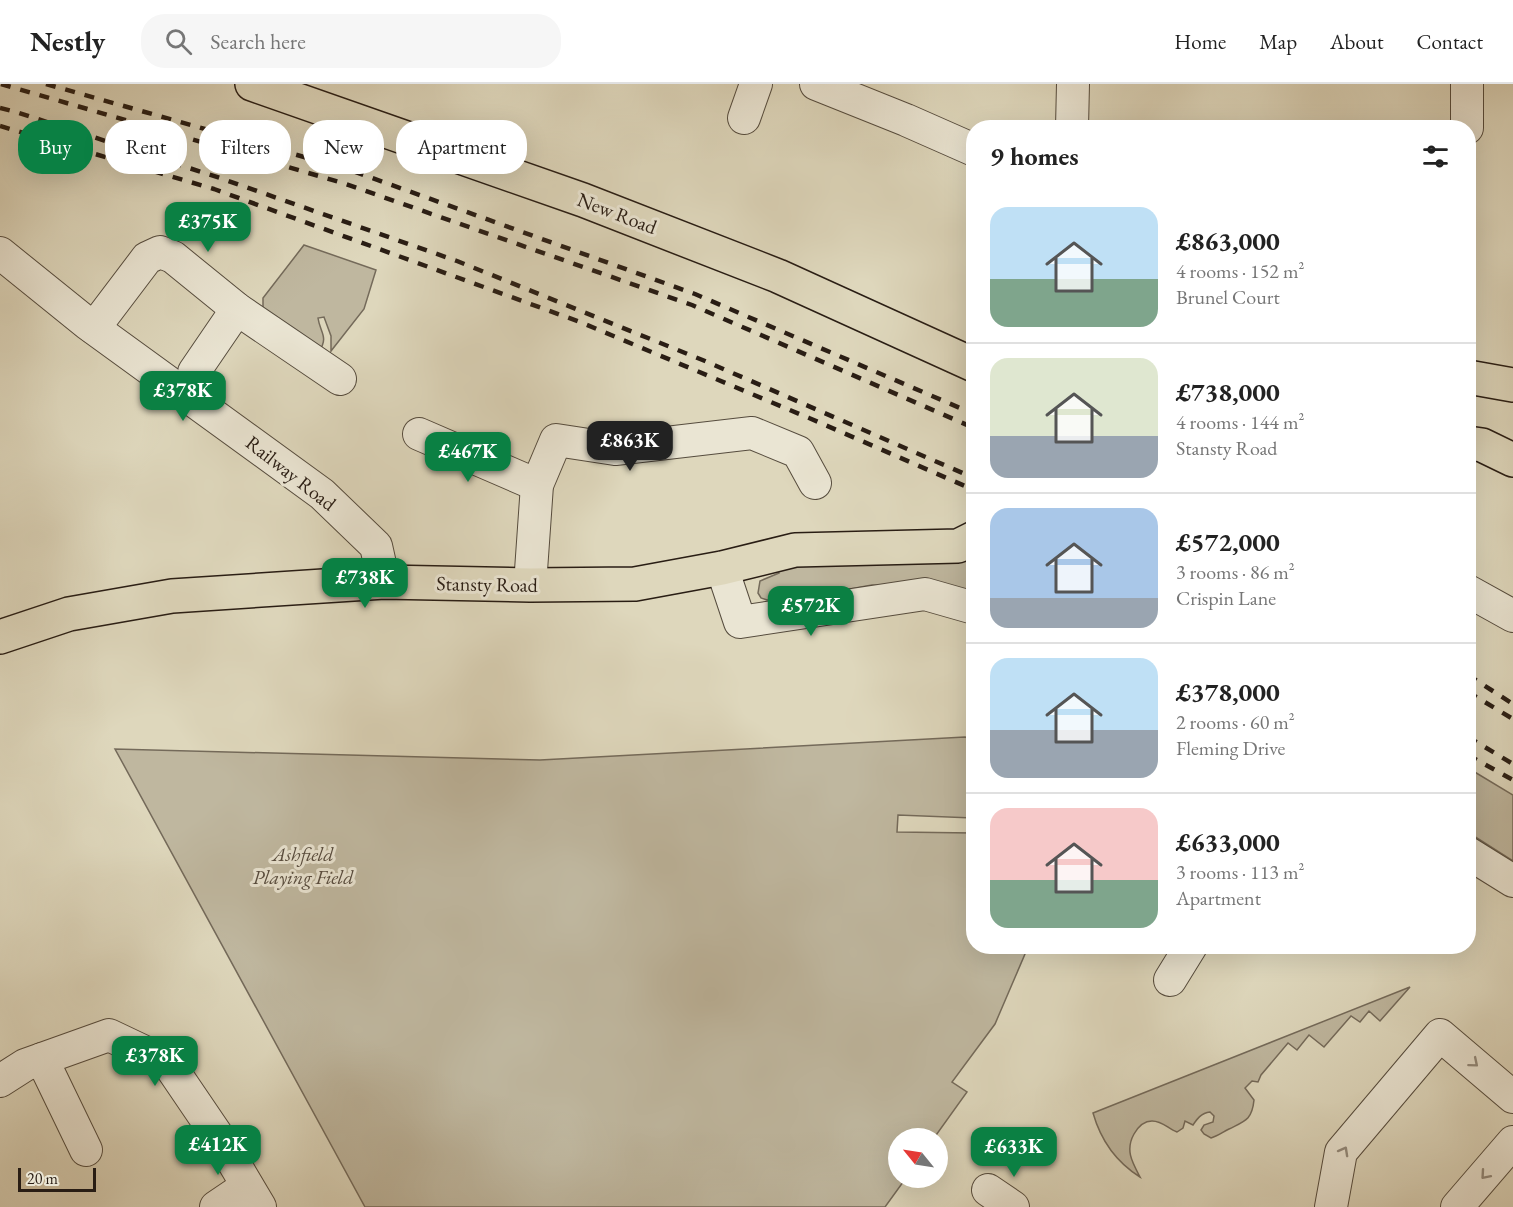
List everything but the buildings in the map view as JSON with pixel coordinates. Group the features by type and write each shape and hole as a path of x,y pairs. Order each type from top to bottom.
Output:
{"main road":[{"name":"New Road","path":"252,84 301,92 583,200 778,276 966,360"},
{"path":"1476,378 1513,385"},
{"path":"1476,444 1513,460"},
{"name":"Stansty Road","path":"0,637 69,614 172,596 384,582 530,585 635,584 722,568 795,550 958,546 966,542"}],"street":[{"path":"744,118 756,84"},
{"path":"816,84 966,146"},
{"path":"1072,120 1073,84"},
{"path":"1467,84 1467,120"},
{"path":"94,328 147,258 160,252 173,256 237,309 340,379"},
{"name":"Railway Road","path":"0,253 94,328 322,494 376,546 384,582"},
{"path":"194,372 237,309"},
{"path":"530,585 537,485 544,437 615,449 752,433 798,452 815,483"},
{"path":"419,434 537,485"},
{"path":"722,568 740,622 925,594 966,606"},
{"path":"1476,595 1513,616"},
{"path":"1476,858 1513,881"},
{"path":"1170,980 1186,954"},
{"path":"0,1081 25,1065 109,1035 168,1063 221,1141 254,1196 216,1207"},
{"path":"1330,1207 1341,1152 1440,1035 1513,1097"},
{"path":"42,1059 86,1150"},
{"path":"1457,1207 1513,1142"}],"green space":[{"path":"304,245 376,270 364,309 331,351 331,336 324,317 318,318 324,338 319,352 263,310 263,298"},
{"path":"966,556 966,589 872,585 767,600 761,598 758,593 760,581 779,573 777,567 937,562"},
{"name":"Ashfield Playing Field","path":"965,737 966,818 898,815 897,832 966,833 966,954 1025,954 995,1024 952,1082 967,1092 941,1128 888,1128 888,1188 899,1188 885,1207 365,1207 115,749 540,760"},
{"path":"1476,773 1513,795 1513,861 1476,837"},
{"path":"1410,987 1380,1021 1369,1011 1360,1022 1351,1016 1324,1047 1309,1035 1297,1050 1288,1043 1261,1075 1258,1082 1252,1081 1245,1088 1254,1100 1249,1116 1243,1122 1218,1135 1211,1138 1201,1130 1204,1125 1213,1122 1214,1116 1210,1112 1202,1115 1193,1125 1185,1121 1183,1128 1177,1132 1156,1121 1146,1122 1136,1131 1130,1145 1132,1161 1140,1177 1117,1158 1100,1133 1093,1113"}],"railway":[{"path":"1,84 343,183 692,305 966,425"},
{"path":"46,84 350,170 695,294 966,411"},
{"path":"0,108 220,178 457,261 705,361 966,475"},
{"path":"0,126 214,189 580,322 966,487"},
{"path":"1476,680 1513,704"},
{"path":"1476,697 1513,719"},
{"path":"1476,742 1513,764"},
{"path":"1476,759 1513,780"}]}
